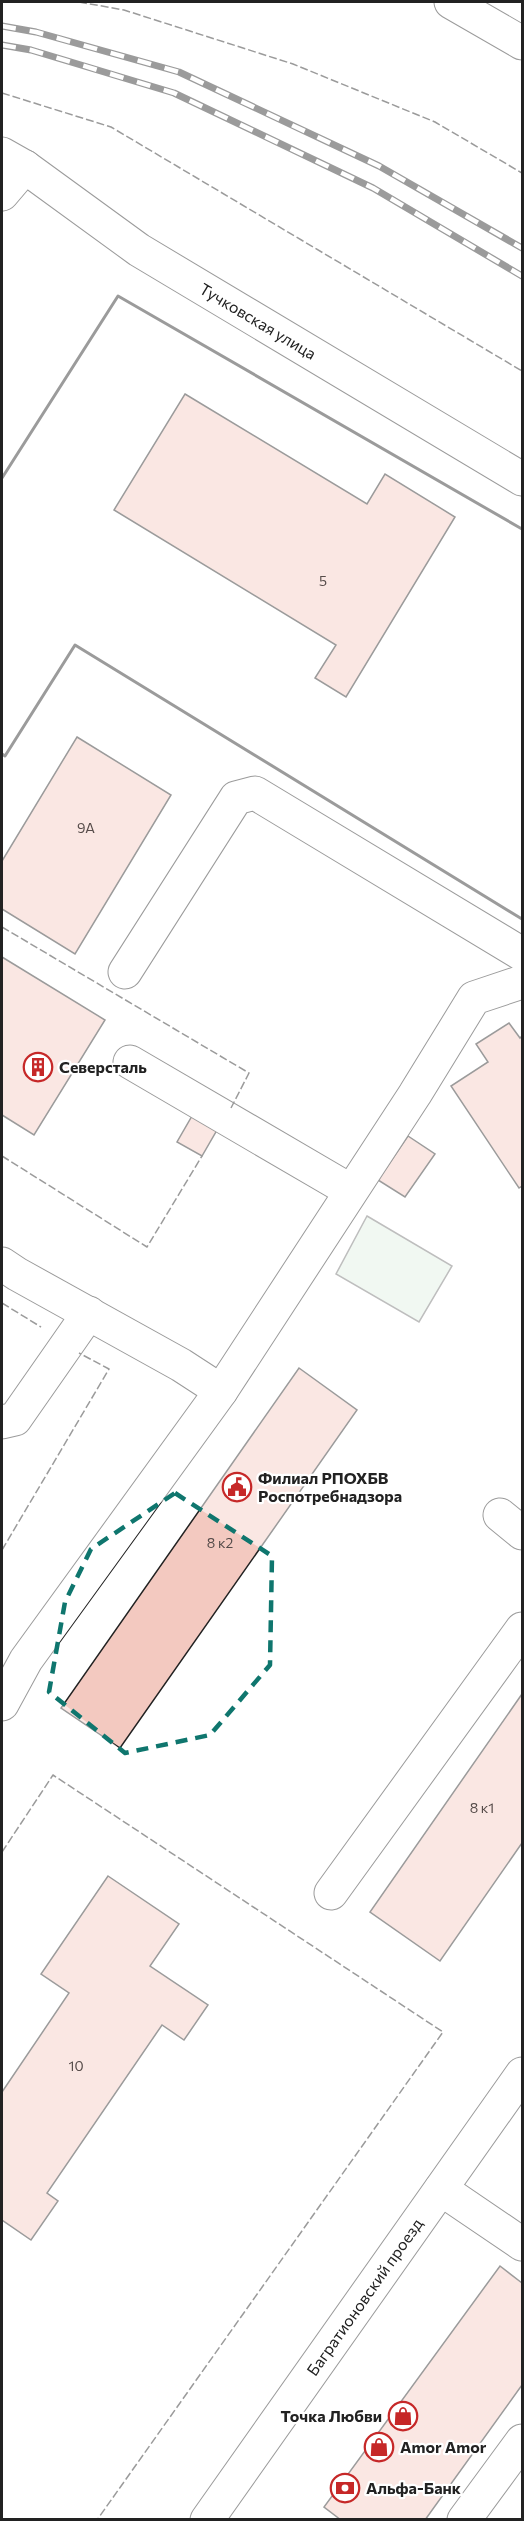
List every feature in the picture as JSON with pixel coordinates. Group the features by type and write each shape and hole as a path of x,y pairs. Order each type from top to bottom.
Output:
{"street":[{"path":"451,2 522,43"},
{"path":"2,194 13,160"},
{"name":"Тучковская улица","path":"13,160 140,250 522,478"},
{"path":"125,972 236,798 255,793 522,954"},
{"path":"2,1704 26,1660 221,1390 291,1286 415,1095 474,998 522,982"},
{"path":"130,1062 351,1191"},
{"path":"2,1264 221,1390"},
{"path":"2,1422 15,1419 89,1313"},
{"path":"331,1893 522,1629"},
{"name":"Багратионовский проезд","path":"207,2520 522,2074"},
{"path":"441,2189 522,2244"},
{"path":"464,2520 522,2441"}],"highlighted area":[{"path":"175,1493 272,1556 270,1665 210,1735 125,1753 49,1692 65,1602 91,1549"}],"green space":[{"path":"367,1216 452,1266 419,1322 336,1274"}],"building":[{"path":"185,394 367,504 385,474 455,517 346,697 315,678 336,645 114,510"},
{"path":"77,737 171,795 75,954 2,909 2,861"},
{"name":"Северсталь","path":"2,957 105,1020 34,1135 2,1115"},
{"path":"509,1023 520,1038 522,1036 522,1186 519,1188 451,1086 488,1062 476,1044"},
{"path":"192,1116 217,1130 202,1156 177,1142"},
{"path":"408,1136 435,1154 405,1197 378,1180"},
{"path":"299,1368 357,1410 120,1748 61,1708"},
{"path":"522,1694 522,1843 440,1961 370,1912"},
{"path":"108,1876 179,1924 150,1966 208,2005 184,2040 162,2025 47,2193 58,2201 31,2240 2,2220 2,2092 69,1993 41,1974"},
{"path":"500,2266 522,2283 522,2385 425,2520 341,2520 324,2507"}],"railway":[{"path":"2,26 36,32 179,72 379,166 522,248"},
{"path":"2,45 31,50 174,93 373,188 522,276"}],"fence":[{"path":"79,2 124,10 293,64 435,122 522,173"},
{"path":"2,93 111,127 522,371"},
{"path":"2,927 249,1073 231,1108"},
{"path":"2,1156 147,1247 202,1156"},
{"path":"2,1303 41,1327"},
{"path":"2,1550 109,1369 79,1353"},
{"path":"2,1852 53,1775 443,2032 97,2520"}],"wall":[{"path":"2,478 118,296 522,529"},
{"path":"2,754 5,756 75,645 522,919"}],"place":[{"name":"Северсталь","path":"38,1067"},
{"name":"Филиал РПОХБВ Роспотребнадзора","path":"237,1487"},
{"name":"Точка Любви","path":"403,2416"},
{"name":"Amor Amor","path":"379,2447"},
{"name":"Альфа-Банк","path":"345,2488"}]}
